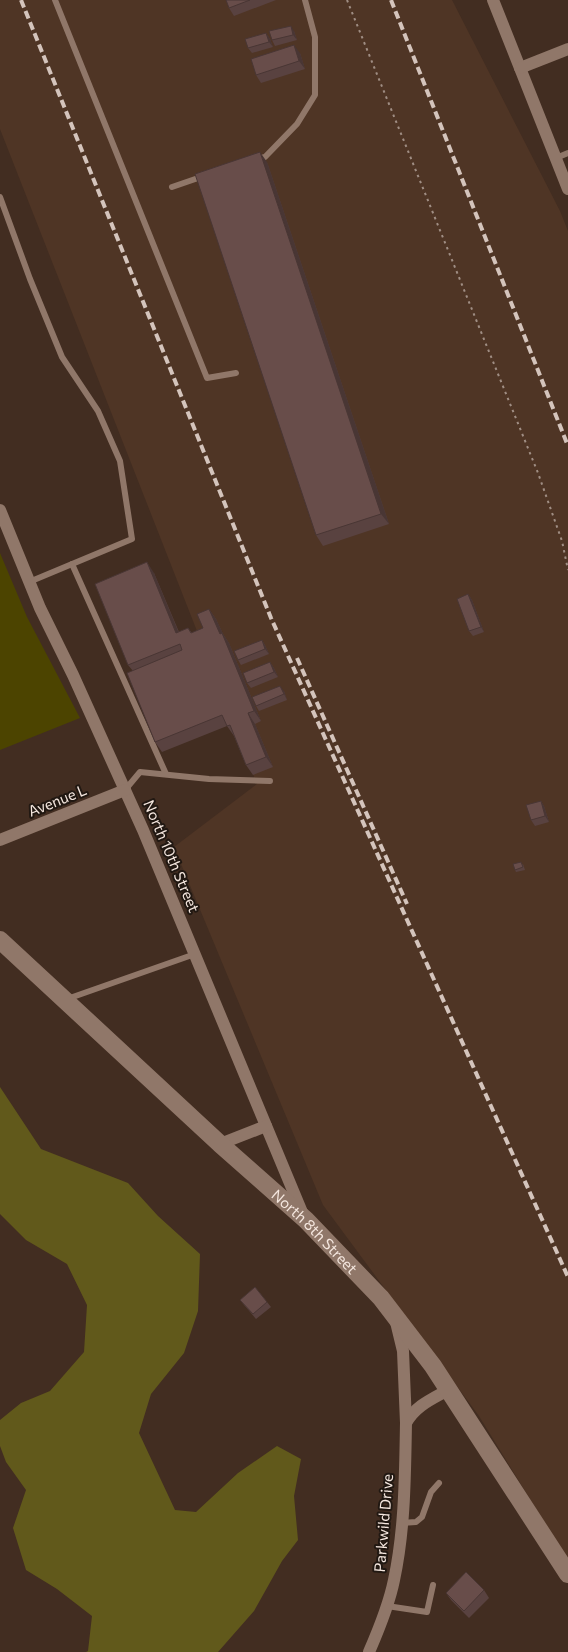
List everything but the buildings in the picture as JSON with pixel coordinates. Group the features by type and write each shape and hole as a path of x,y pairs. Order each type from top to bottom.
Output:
{"street":[{"path":"493,0 520,68 562,156 568,189"},
{"path":"520,68 568,49"},
{"name":"North 10th Street","path":"0,510 29,582 125,790 306,1220"},
{"name":"Avenue L","path":"0,840 125,790"},
{"name":"North 8th Street","path":"0,940 220,1144 306,1220 392,1310 428,1359 568,1574"},
{"path":"220,1144 266,1126"},
{"name":"Parkwild Drive","path":"369,1652 388,1606 398,1563 401,1523 406,1423 403,1351 392,1310"},
{"path":"406,1423 410,1414 418,1407 448,1390"}],"lane":[{"path":"55,0 207,378 236,373"},
{"path":"250,162 265,156 297,124 314,95 315,37 305,0"},
{"path":"172,187 212,174"},
{"path":"0,197 30,279 62,357 98,411 120,461 132,539 29,582"},
{"path":"72,564 166,774"},
{"path":"125,790 140,772 270,781"},
{"path":"64,1000 195,954"},
{"path":"401,1523 416,1522 422,1517 431,1492 439,1483"},
{"path":"388,1606 427,1612 433,1585"}],"path":[{"path":"347,0 538,473 562,541 568,570"}],"shaded area":[{"path":"0,0 452,0 560,211 568,231 568,1561 479,1416 323,1205 174,847 257,784 0,129"},
{"path":"0,553 27,617 80,718 0,750"},
{"path":"0,1087 41,1149 128,1183 158,1216 200,1254 198,1311 184,1353 151,1394 139,1433 175,1510 196,1512 238,1473 277,1446 301,1459 294,1496 298,1540 282,1561 254,1611 218,1652 86,1652 88,1651 92,1616 57,1589 26,1570 13,1528 26,1490 6,1462 0,1446 0,1420 21,1403 50,1391 84,1352 87,1305 67,1264 26,1240 0,1214"}],"railway":[{"path":"21,0 271,618 568,1277"},
{"path":"391,0 568,446"},
{"path":"297,658 407,904"}]}
